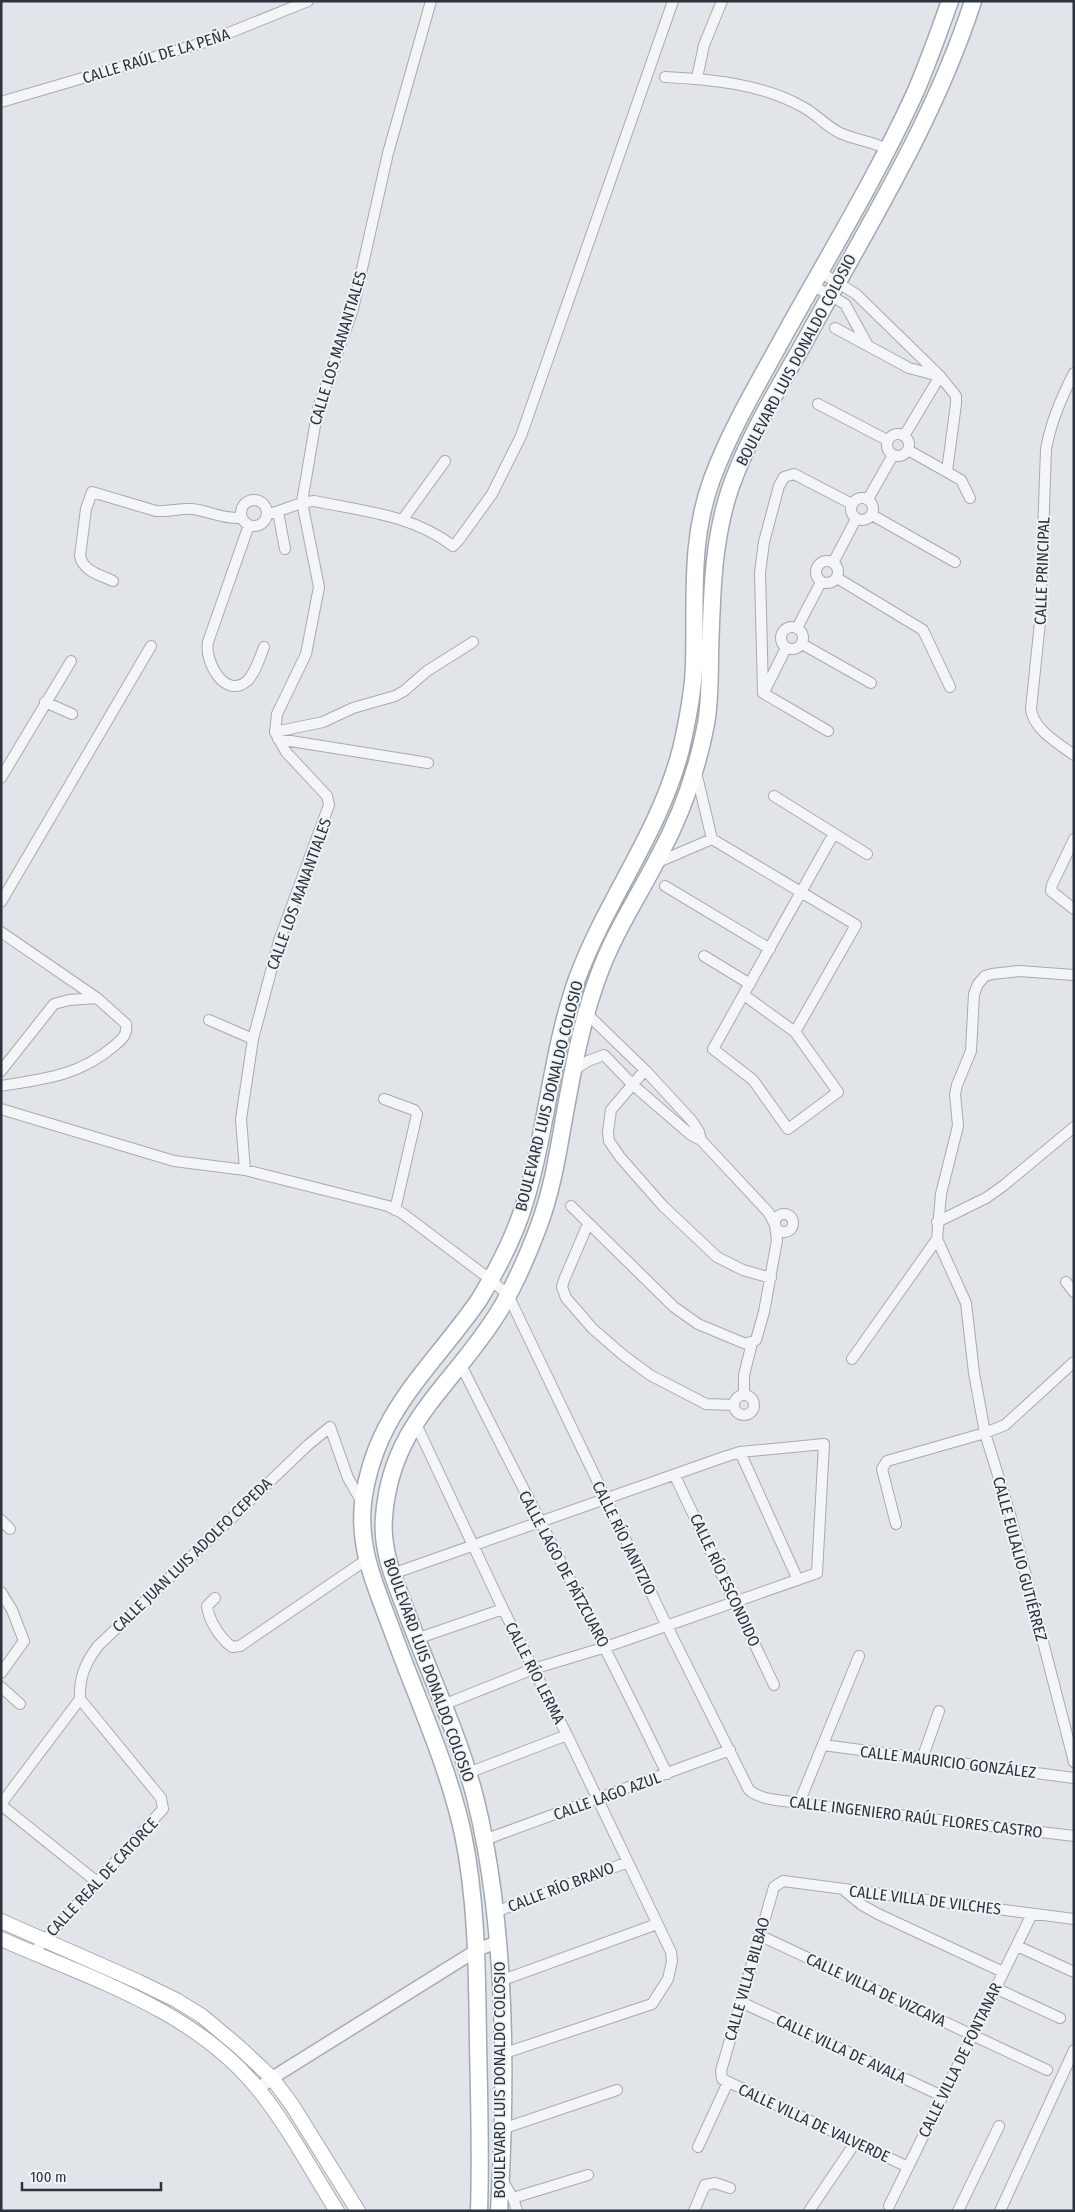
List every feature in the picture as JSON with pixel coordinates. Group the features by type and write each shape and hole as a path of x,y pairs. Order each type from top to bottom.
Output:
{"main road":[{"name":"BOULEVARD LUIS DONALDO COLOSIO","path":"479,2211 477,1950 470,1879 463,1833 447,1777 366,1560 363,1504 370,1471 378,1444 392,1415 411,1387 468,1316 491,1280 512,1236 524,1205 564,1024 576,984 604,916 660,811 681,749 694,667 693,585 696,546 712,480 738,420 887,149 914,94 950,1"},
{"name":"BOULEVARD LUIS DONALDO COLOSIO","path":"499,2211 502,2129 500,1982 495,1912 484,1840 468,1773 392,1574 384,1546 384,1512 395,1462 404,1441 415,1422 461,1365 497,1315 527,1256 549,1197 586,1013 599,974 615,935 656,863 677,820 695,768 707,720 713,563 726,502 740,461 913,144 950,65 973,1"},
{"path":"1,1922 137,1981 183,2004 202,2016 240,2047 272,2078 292,2105 358,2211"},
{"path":"1,1939 130,1994 182,2022 206,2038 228,2057 258,2089 278,2116 337,2211"}],"street":[{"name":"CALLE RAÚL DE LA PEÑA","path":"1,102 209,41 308,1"},
{"name":"CALLE LOS MANANTIALES","path":"245,1170 241,1119 253,1039 278,942 329,805 327,796 286,752 277,736 275,722 306,654 319,588 302,502 318,408 352,309 388,153 431,1"},
{"path":"113,581 85,567 80,556 86,509 92,492 156,511 166,512 192,509 221,518 259,526 268,514 302,502 314,501 403,519 439,536 453,546 482,510 511,459 672,1"},
{"path":"697,78 704,45 722,1"},
{"path":"665,77 697,78 735,84 790,100 805,108 838,132 870,141 887,149"},
{"path":"816,278 834,288 856,294 940,376 957,400 947,471"},
{"path":"816,278 834,288 867,344"},
{"path":"834,328 909,368 940,376"},
{"name":"CALLE PRINCIPAL","path":"1073,754 1038,726 1032,716 1031,709 1040,622 1046,449 1049,432 1058,405 1074,373"},
{"path":"904,436 940,376"},
{"path":"818,404 887,440"},
{"path":"894,434 904,436 908,442 908,450 903,455 893,456 887,449 887,440 894,434"},
{"path":"908,450 947,471 964,484 970,498"},
{"path":"868,500 893,456"},
{"path":"403,519 445,461"},
{"path":"763,693 760,573 766,533 779,486 784,477 794,474 852,504"},
{"path":"859,498 868,500 873,506 872,515 865,520 856,519 851,512 852,504 859,498"},
{"path":"264,647 250,678 241,685 234,685 215,675 207,656 210,633 246,522 242,508 250,501 260,501 264,504 268,514"},
{"path":"278,512 285,549"},
{"path":"872,515 955,562"},
{"path":"833,563 856,519"},
{"path":"826,561 833,563 838,568 837,578 828,584 821,582 816,572 819,565 826,561"},
{"path":"837,578 923,630 950,687"},
{"path":"797,628 821,582"},
{"path":"786,648 782,641 783,633 789,628 797,628"},
{"path":"797,628 802,634 802,644"},
{"path":"277,736 323,722 353,708 395,696 404,691 427,671 473,642"},
{"path":"786,648 796,648 802,644"},
{"path":"802,644 871,683"},
{"path":"1,902 151,646"},
{"path":"763,693 786,648"},
{"path":"1,778 71,661"},
{"path":"763,693 828,731"},
{"path":"45,702 72,714"},
{"path":"277,736 428,763"},
{"path":"695,768 712,840 856,925 796,1032"},
{"path":"774,796 833,835 866,854"},
{"path":"744,995 796,1032 838,1092 788,1129 753,1080 713,1050 833,835"},
{"path":"1074,839 1052,885 1051,891 1074,909"},
{"path":"656,863 712,840"},
{"path":"665,886 770,948"},
{"path":"1,932 97,998 126,1024 124,1037 100,1058 56,1078 1,1086"},
{"path":"704,956 750,984"},
{"path":"852,1359 937,1239 937,1222 941,1194 957,1131 955,1094 971,1051 974,994 978,984 985,976 1019,971 1074,975"},
{"path":"1,1071 54,1004 69,1000 97,998"},
{"path":"586,1013 645,1070 692,1121 699,1132 701,1140"},
{"path":"209,1020 253,1039"},
{"path":"574,1070 588,1061 604,1055 616,1043"},
{"path":"604,1055 632,1085 691,1134 701,1140 769,1213 775,1225 778,1240 764,1312 756,1340 752,1343 744,1375 744,1395"},
{"path":"645,1070 611,1110 608,1120 609,1141 620,1157 664,1206 717,1257 743,1270 771,1278"},
{"path":"384,1099 414,1110 417,1114 395,1210"},
{"name":"CALLE RÍO JANITZIO","path":"1,1109 174,1161 245,1170 374,1202 395,1210 491,1280 508,1295 667,1626 749,1790 758,1796"},
{"path":"937,1222 986,1198 1074,1127"},
{"path":"571,1206 682,1313 698,1324 740,1343 752,1343"},
{"path":"588,1224 564,1280 562,1287 566,1298 593,1329 650,1375 706,1404 734,1405"},
{"name":"CALLE EULALIO GUTIÉRREZ","path":"937,1239 966,1303 985,1433 1010,1514 1074,1762"},
{"path":"1066,1282 1074,1292"},
{"path":"896,1524 882,1469 887,1461 985,1433 1005,1424 1014,1419 1074,1362"},
{"name":"CALLE LAGO DE PÁTZCUARO","path":"461,1365 539,1522 606,1647 667,1774"},
{"path":"744,1395 750,1396 754,1402 752,1411 742,1414 736,1411 734,1405 736,1399 744,1395"},
{"name":"CALLE RÍO LERMA","path":"415,1422 502,1609 567,1735 657,1924 669,1945 672,1961 668,1979 652,2004 502,2054"},
{"name":"CALLE JUAN LUIS ADOLFO CEPEDA","path":"80,1699 84,1665 98,1646 308,1445 330,1427 348,1478 363,1504"},
{"path":"392,1574 740,1452 824,1444 817,1573 734,1600 606,1647 533,1670 443,1705"},
{"path":"740,1452 798,1580"},
{"name":"CALLE RÍO ESCONDIDO","path":"675,1476 774,1685"},
{"path":"1,1520 10,1529"},
{"path":"215,1598 208,1606 208,1617 226,1642 232,1647 240,1646 366,1560"},
{"path":"1,1592 12,1610 24,1641 1,1673"},
{"path":"416,1639 502,1609"},
{"path":"799,1803 859,1656"},
{"path":"1,1687 20,1704"},
{"path":"80,1699 1,1805 96,1882"},
{"name":"CALLE REAL DE CATORCE","path":"32,1953 159,1815 164,1804 80,1699"},
{"path":"922,1759 939,1711"},
{"path":"468,1773 567,1735"},
{"name":"CALLE MAURICIO GONZÁLEZ","path":"823,1745 1074,1778"},
{"name":"CALLE LAGO AZUL","path":"484,1840 730,1750"},
{"name":"CALLE INGENIERO RAÚL FLORES CASTRO","path":"758,1796 799,1803 1074,1836"},
{"name":"CALLE RÍO BRAVO","path":"495,1912 628,1862"},
{"name":"CALLE VILLA DE VILCHES","path":"778,1883 783,1881 1074,1919"},
{"name":"CALLE VILLA BILBAO","path":"698,2148 724,2080 721,2071 772,1891 778,1883"},
{"path":"844,1890 862,1905 878,1914 1004,1972"},
{"name":"CALLE VILLA DE FONTANAR","path":"889,2206 1032,1914"},
{"path":"500,1982 657,1924"},
{"name":"CALLE VILLA DE VIZCAYA","path":"759,1935 1048,2070"},
{"path":"258,2089 272,2078 477,1950 497,1942"},
{"path":"1017,1946 1074,1972"},
{"path":"995,1988 1060,2018"},
{"name":"CALLE VILLA DE AVALA","path":"741,2002 942,2096"},
{"path":"1000,2211 1074,2050"},
{"name":"CALLE VILLA DE VALVERDE","path":"724,2080 908,2167"},
{"path":"502,2129 617,2090"},
{"path":"958,2211 1000,2126"},
{"path":"811,2210 855,2143"},
{"path":"513,2198 588,2175"},
{"path":"501,2179 513,2198 517,2211"},
{"path":"694,2211 705,2185 715,2183 730,2188"}]}
